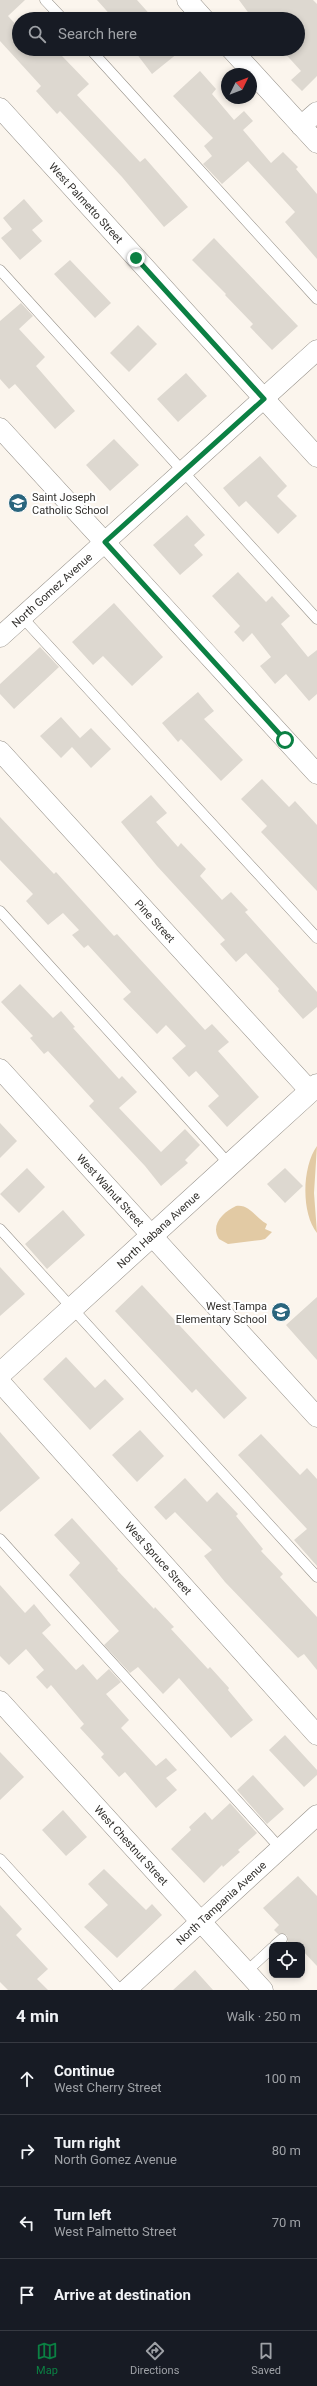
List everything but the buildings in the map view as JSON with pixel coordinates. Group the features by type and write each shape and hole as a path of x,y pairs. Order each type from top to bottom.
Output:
{"street":[{"path":"187,0 198,12"},
{"path":"238,56 317,143"},
{"name":"West Palmetto Street","path":"0,108 317,457"},
{"path":"301,126 317,112"},
{"name":"North Gomez Avenue","path":"0,638 317,350"},
{"path":"0,428 317,774"},
{"name":"Pine Street","path":"0,751 314,1088"},
{"name":"West Walnut Street","path":"0,1069 317,1417"},
{"name":"North Habana Avenue","path":"0,1374 314,1088"},
{"name":"West Spruce Street","path":"0,1382 317,1735"},
{"name":"West Chestnut Street","path":"0,1701 263,1990"},
{"name":"North Tampania Avenue","path":"126,1990 317,1815"}],"lane":[{"path":"45,0 56,12"},
{"path":"96,56 317,299"},
{"path":"0,270 317,619"},
{"path":"22,617 317,938"},
{"path":"0,911 230,1165"},
{"path":"0,1229 317,1577"},
{"path":"0,1539 280,1848"},
{"path":"0,1858 120,1990"},
{"path":"246,1972 269,1951"}],"shaded area":[{"path":"317,1146 314,1193 317,1233 308,1214 305,1190 308,1166"},
{"path":"236,1206 249,1209 267,1224 265,1229 272,1232 265,1239 261,1240 228,1244 219,1239 216,1229 219,1220 223,1215"}],"place":[{"name":"Saint Joseph Catholic School","path":"18,503"},
{"name":"West Tampa Elementary School","path":"281,1312"}],"route":[{"path":"136,258 264,399 105,542 285,740"}]}
